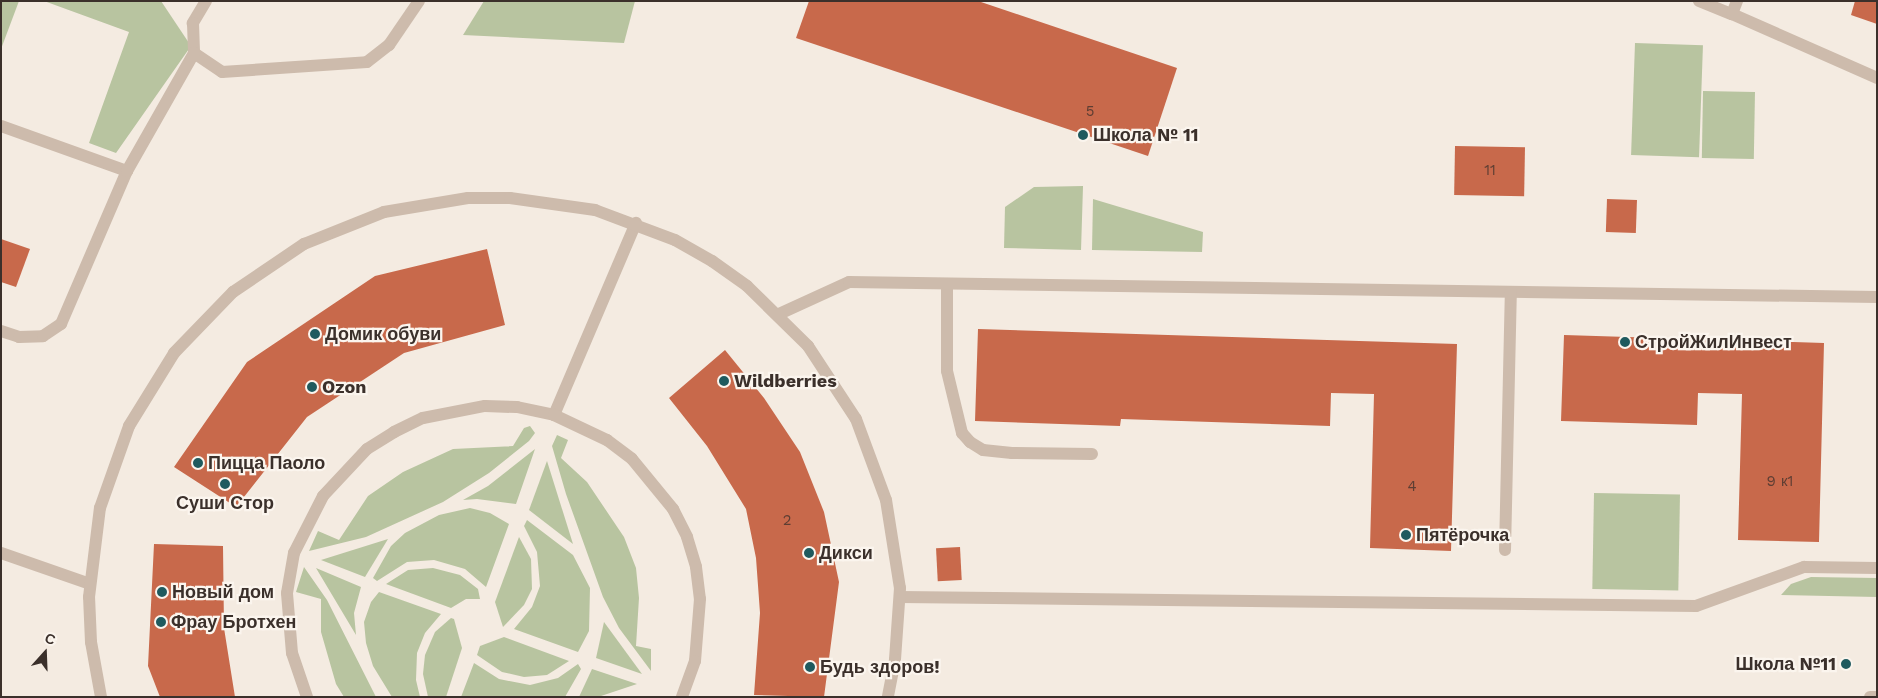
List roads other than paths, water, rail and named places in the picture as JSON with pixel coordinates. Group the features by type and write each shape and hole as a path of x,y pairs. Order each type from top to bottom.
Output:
{"street":[{"path":"1,331 19,337 43,336 61,324 127,171 194,53 193,23 206,1"},
{"path":"194,53 222,72 367,62 389,45 419,1"},
{"path":"1700,1 1877,78"},
{"path":"1732,14 1737,1"},
{"path":"1,126 127,171"},
{"path":"101,697 91,642 90,584 94,543 108,481 129,426 174,354 233,292 304,244 384,212 468,198 553,202 595,210 636,223 712,261 779,314 808,346 834,381 856,418 873,459 895,543 900,597 895,660 888,697"},
{"path":"554,415 636,223"},
{"path":"779,314 850,282 947,285 1877,297"},
{"path":"947,285 947,371 962,433 970,442 983,450 1092,454"},
{"path":"1505,550 1510,292"},
{"path":"307,697 292,653 287,593 294,553 323,496 344,471 367,449 394,432 423,418 454,410 517,407 554,415 607,440 632,459 668,502 687,537 697,575 700,630 695,661 682,697"},
{"path":"1,553 90,584"},
{"path":"900,597 1696,606 1804,567 1877,568"},
{"path":"1870,697 1877,697"}],"place":[{"name":"Школа № 11","path":"1083,135"},
{"name":"Домик обуви","path":"315,334"},
{"name":"СтройЖилИнвест","path":"1625,342"},
{"name":"Wildberries","path":"724,381"},
{"name":"Ozon","path":"312,387"},
{"name":"Пицца Паоло","path":"198,463"},
{"name":"Суши Стор","path":"225,484"},
{"name":"Пятёрочка","path":"1406,535"},
{"name":"Дикси","path":"809,553"},
{"name":"Новый дом","path":"162,592"},
{"name":"Фрау Бротхен","path":"161,622"},
{"name":"Школа №11","path":"1846,664"},
{"name":"Будь здоров!","path":"810,667"}]}
